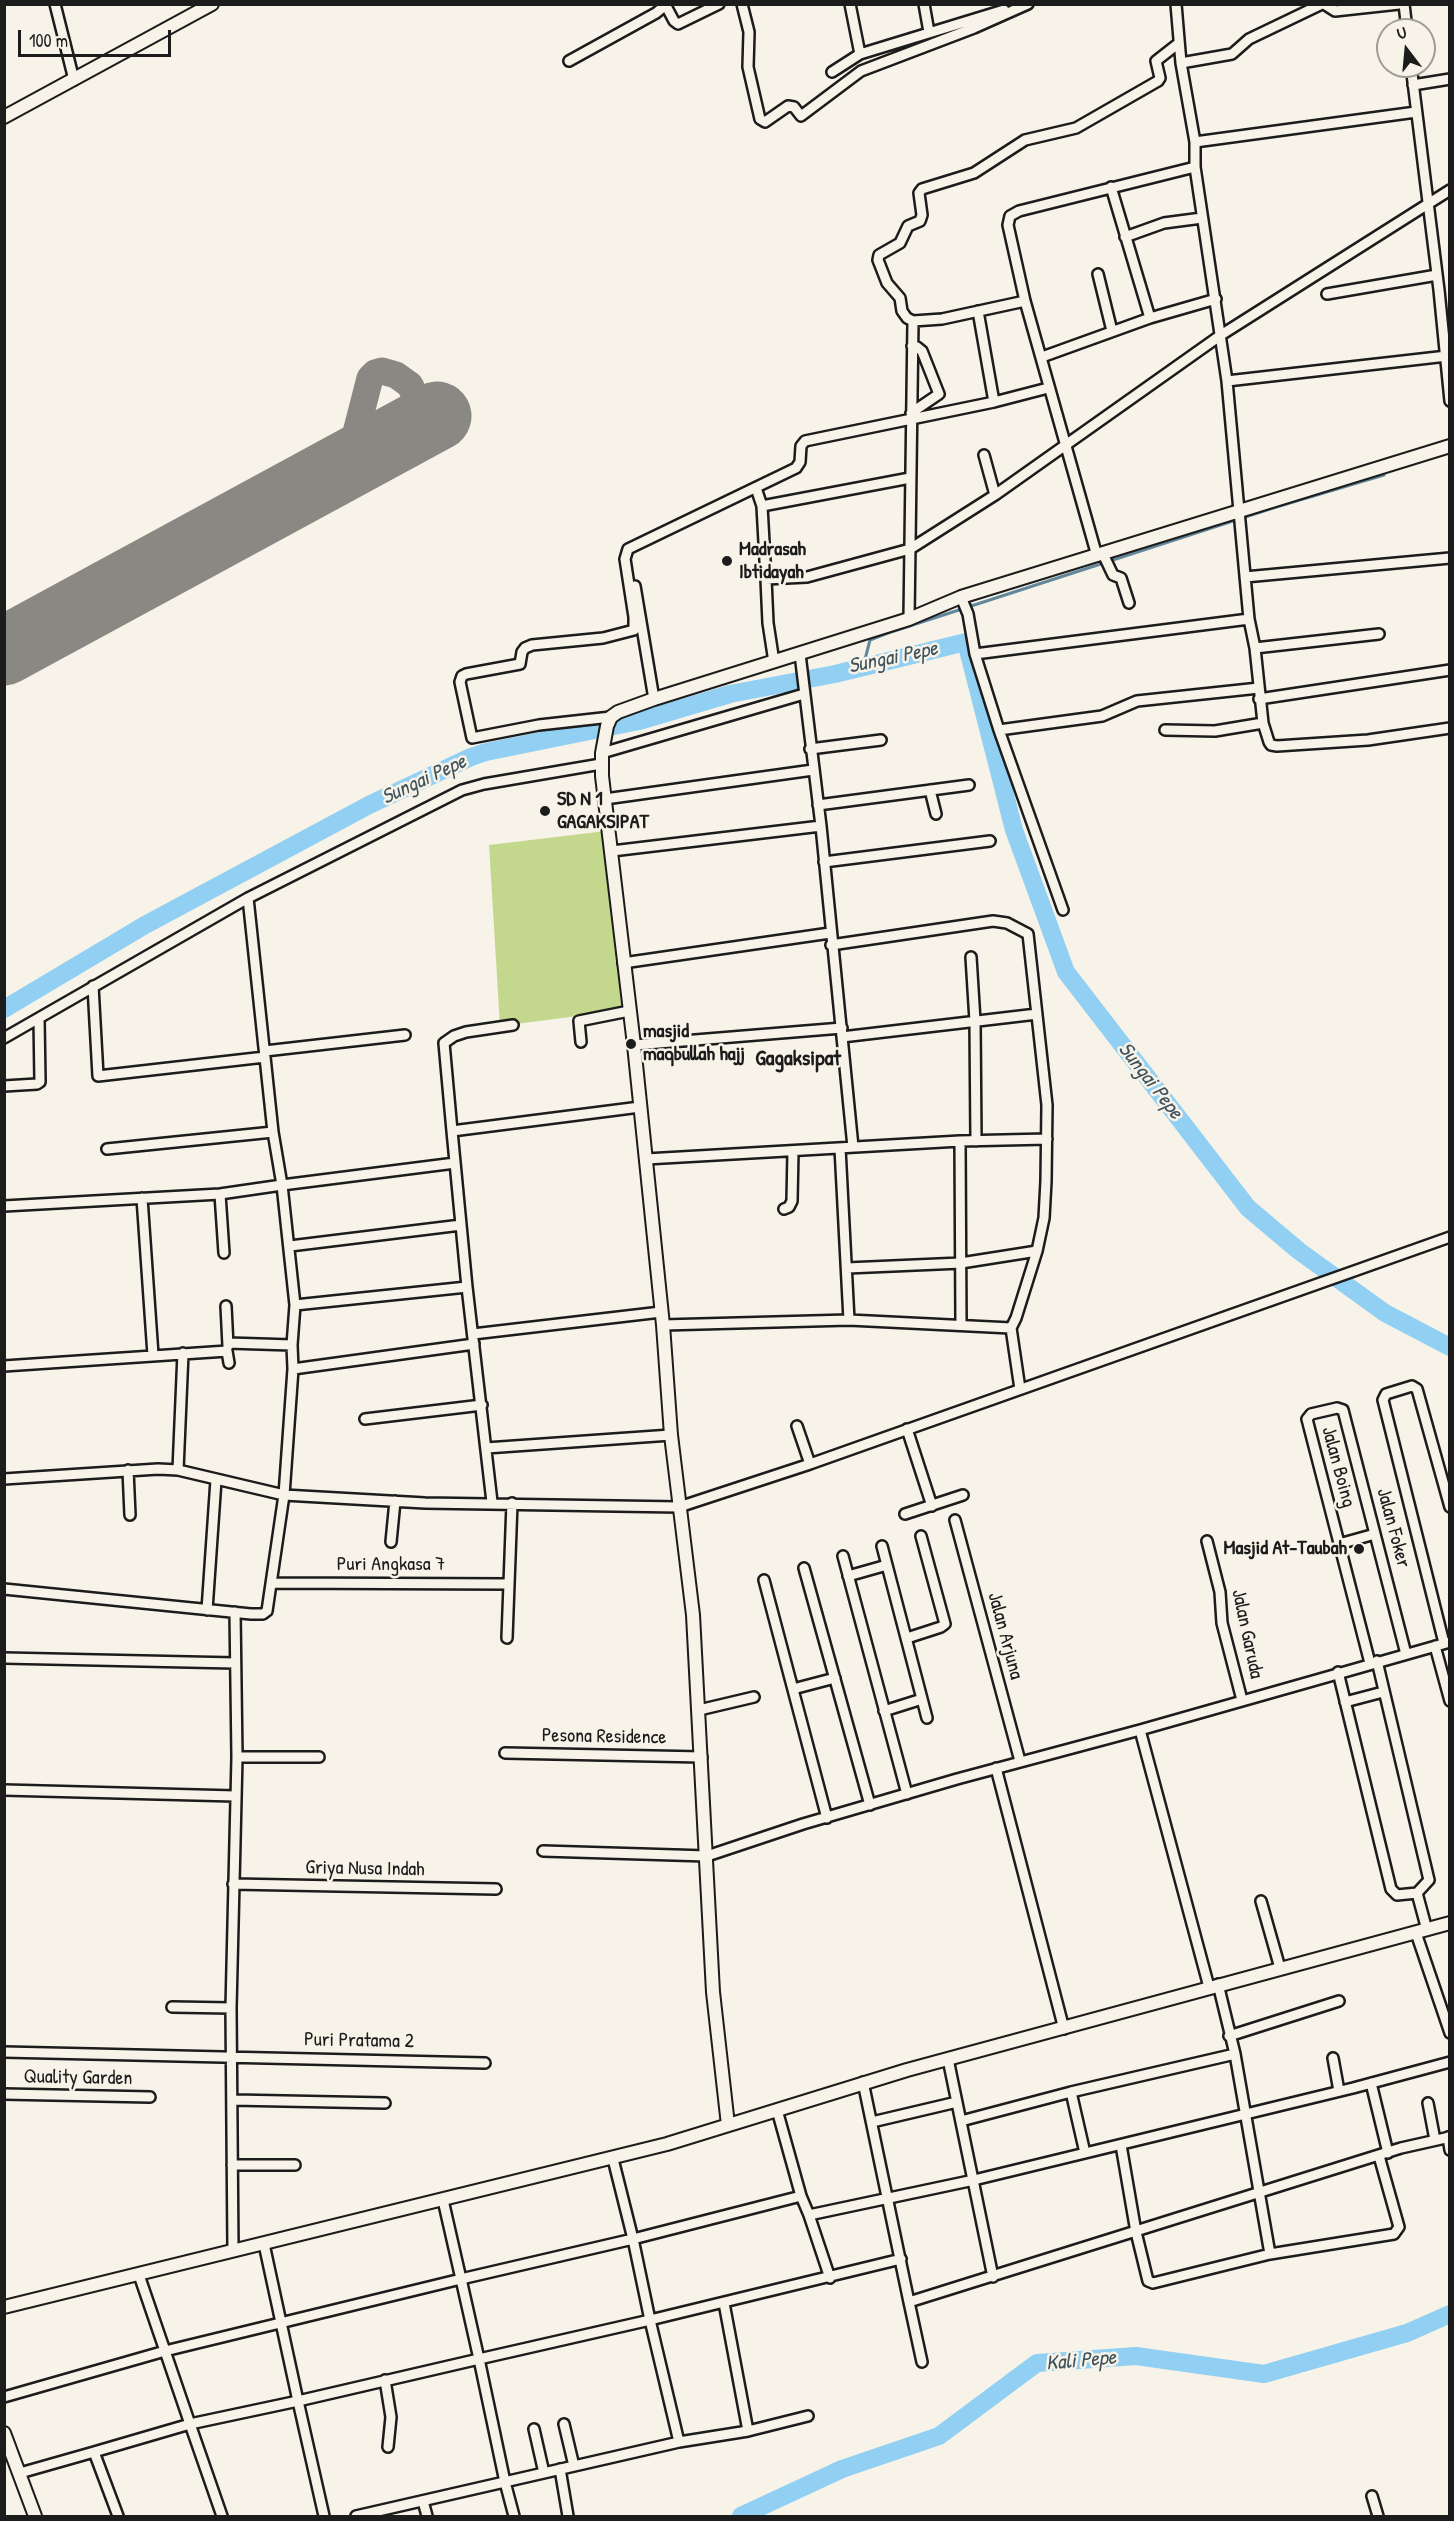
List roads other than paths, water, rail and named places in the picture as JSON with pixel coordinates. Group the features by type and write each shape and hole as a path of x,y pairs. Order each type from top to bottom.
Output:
{"main road":[{"path":"4,117 212,4"},
{"path":"728,2125 713,1992 693,1615 671,1435 646,1159 605,799 602,754 609,722 654,699 774,662 801,660 963,599 1104,559 1238,513 1449,446"},
{"path":"4,2307 443,2200 560,2169 613,2159 863,2082 1449,1923"},
{"path":"4,2433 35,2517"}],"street":[{"path":"55,4 74,80"},
{"path":"569,61 656,13 666,5 674,21 682,24 719,4"},
{"path":"742,4 748,32 748,68 760,119 765,122 788,106 794,107 801,116 861,71 974,28 1028,4"},
{"path":"850,4 860,54"},
{"path":"924,4 929,32"},
{"path":"832,72 860,54 1028,4"},
{"path":"1176,4 1181,63 1195,142 1195,167 1227,381 1238,513 1259,699 1270,745 1368,740 1449,728"},
{"path":"1181,63 1232,54 1249,39 1323,4 1335,11 1399,4"},
{"path":"1025,301 942,319 913,321 907,318 902,311 900,298 887,282 878,258 882,253 900,243 908,226 920,221 922,215 920,191 986,167 1025,141 1076,128 1158,81 1160,78 1156,61 1179,43"},
{"path":"1412,78 1447,356 1449,401"},
{"path":"1413,85 1449,79"},
{"path":"1195,142 1416,111"},
{"path":"1129,603 1121,578 1113,575 1104,559 1066,445 1025,301 1008,225 1010,216 1019,211 1195,167"},
{"path":"1111,187 1150,318"},
{"path":"766,579 807,577 910,549 995,495 1221,335 1449,190"},
{"path":"1125,237 1164,223 1202,218"},
{"path":"1098,274 1112,332"},
{"path":"1327,294 1437,275"},
{"path":"1439,290 1449,289"},
{"path":"1042,357 1150,318 1216,299"},
{"path":"978,311 994,402"},
{"path":"909,619 913,321"},
{"path":"910,416 939,394 922,351 912,346"},
{"path":"1227,381 1447,356"},
{"path":"609,722 539,725 472,738 460,682 462,676 466,674 520,664 522,652 532,645 603,638 634,630 625,559 628,549 796,468 800,462 801,446 805,441 910,416 994,402 1048,388"},
{"path":"984,454 995,495"},
{"path":"762,506 910,478"},
{"path":"756,488 762,506 768,623 774,662"},
{"path":"1245,577 1449,558"},
{"path":"633,572 654,699"},
{"path":"963,599 975,654 999,730 1063,910"},
{"path":"975,654 1249,619"},
{"path":"1255,648 1379,634"},
{"path":"801,660 821,826 831,945 853,1147"},
{"path":"1259,699 1449,670"},
{"path":"999,730 1102,716 1137,701 1259,688"},
{"path":"4,1038 248,898 462,790 602,754 804,690"},
{"path":"1165,730 1215,731 1263,723"},
{"path":"810,748 881,740"},
{"path":"605,799 813,770"},
{"path":"818,805 969,785"},
{"path":"930,790 936,814"},
{"path":"612,851 821,826"},
{"path":"824,862 990,840"},
{"path":"4,1589 207,1610 257,1614 267,1611 273,1583 284,1495 295,1305 290,1246 273,1132 248,898"},
{"path":"831,945 993,921 1007,923 1025,932 1030,939 1047,1105 1047,1139 1044,1218 1037,1251 1011,1328 1020,1389"},
{"path":"623,963 830,933"},
{"path":"971,957 975,1021 976,1141"},
{"path":"93,986 98,1076 405,1035"},
{"path":"581,1042 579,1021 629,1011"},
{"path":"634,1045 842,1033 1038,1014"},
{"path":"4,1086 40,1082 39,1017"},
{"path":"492,1502 467,1287 444,1043 466,1032 513,1026"},
{"path":"452,1131 640,1107"},
{"path":"107,1149 273,1132"},
{"path":"646,1159 960,1141 1047,1139"},
{"path":"960,1141 961,1325"},
{"path":"840,1148 849,1320"},
{"path":"784,1209 789,1207 792,1201 793,1151"},
{"path":"4,1206 220,1194 455,1163"},
{"path":"220,1194 224,1252"},
{"path":"142,1198 153,1355"},
{"path":"290,1246 461,1225"},
{"path":"4,1479 128,1470 178,1470 284,1495 395,1501 679,1507 810,1464 1449,1237"},
{"path":"847,1268 961,1263 1037,1251"},
{"path":"295,1305 467,1287"},
{"path":"226,1306 229,1363"},
{"path":"293,1369 474,1339 662,1318 849,1320 1011,1328"},
{"path":"4,1366 183,1353 228,1347 292,1345"},
{"path":"178,1470 183,1353"},
{"path":"1449,1507 1417,1389 1412,1386 1386,1394 1383,1400 1443,1644 1449,1701"},
{"path":"365,1419 482,1405"},
{"name":"Jalan Boing","path":"1344,1413 1337,1408 1311,1414 1307,1419 1383,1692 1429,1880 1417,1893"},
{"name":"Jalan Foker","path":"1344,1413 1407,1654"},
{"path":"797,1426 810,1464"},
{"path":"907,1429 932,1506"},
{"path":"486,1448 671,1435"},
{"path":"128,1470 129,1515"},
{"path":"207,1610 216,1480"},
{"path":"905,1514 963,1495"},
{"path":"391,1542 395,1501"},
{"path":"507,1638 512,1503"},
{"name":"Jalan Arjuna","path":"955,1520 1020,1761"},
{"path":"1340,1544 1375,1534"},
{"path":"907,1638 945,1624 921,1536"},
{"name":"Jalan Garuda","path":"1207,1541 1220,1592 1221,1618 1242,1700"},
{"path":"882,1546 927,1718"},
{"path":"843,1556 906,1794"},
{"path":"848,1576 887,1565"},
{"path":"804,1568 870,1805"},
{"path":"764,1580 827,1818"},
{"name":"Puri Angkasa 7","path":"273,1583 509,1584"},
{"path":"233,2251 231,2008 237,1757 235,1612"},
{"path":"543,1851 707,1856 1020,1761 1140,1730 1443,1644"},
{"path":"4,1658 235,1663"},
{"path":"1338,1672 1391,1889 1397,1895 1417,1893 1421,1931 1446,2011 1449,2033"},
{"path":"793,1689 835,1678"},
{"path":"1345,1702 1383,1692"},
{"path":"699,1710 754,1697"},
{"path":"884,1711 922,1699"},
{"path":"1140,1730 1235,2054 1270,2254"},
{"name":"Pesona Residence","path":"505,1753 702,1757"},
{"path":"237,1757 319,1757"},
{"path":"996,1768 1064,2029"},
{"path":"4,1790 235,1796"},
{"name":"Griya Nusa Indah","path":"233,1884 496,1889"},
{"path":"1261,1901 1280,1968"},
{"path":"1229,2036 1339,2001"},
{"path":"172,2007 231,2008"},
{"name":"Puri Pratama 2","path":"4,2052 485,2062"},
{"path":"961,2121 1071,2092 1235,2054"},
{"path":"1333,2058 1339,2091"},
{"path":"948,2059 993,2277"},
{"path":"809,2216 1121,2145 1449,2062"},
{"path":"863,2082 922,2362"},
{"path":"1121,2145 1136,2232 1148,2281 1153,2283 1270,2254 1397,2232 1399,2227 1371,2083"},
{"path":"1071,2092 1085,2153"},
{"name":"Quality Garden","path":"4,2094 150,2097"},
{"path":"233,2100 385,2103"},
{"path":"872,2122 957,2102"},
{"path":"1428,2103 1435,2140"},
{"path":"777,2110 801,2196 830,2278"},
{"path":"909,2301 1435,2140 1449,2137 1449,2150"},
{"path":"613,2159 679,2442"},
{"path":"232,2165 295,2165"},
{"path":"4,2397 165,2351 279,2322 633,2239 801,2196"},
{"path":"443,2200 514,2517"},
{"path":"264,2244 279,2322 324,2517"},
{"path":"20,2473 190,2424 479,2360 830,2278 901,2259"},
{"path":"139,2275 222,2517"},
{"path":"724,2303 748,2431"},
{"path":"385,2380 391,2417 388,2447"},
{"path":"356,2517 679,2442 748,2431 808,2416"},
{"path":"564,2424 574,2466"},
{"path":"534,2429 544,2473"},
{"path":"94,2452 118,2517"},
{"path":"560,2469 568,2517"},
{"path":"1372,2496 1378,2517"},
{"path":"423,2501 427,2517"}],"waterway":[{"path":"863,667 870,640 888,633 1273,508 1384,475"},
{"name":"Sungai Pepe","path":"4,1009 145,925 369,805 471,757 639,721 730,694 835,674 966,642 1014,830 1066,972 1248,1208 1299,1251 1385,1313 1450,1347"},
{"name":"Kali Pepe","path":"741,2516 842,2469 939,2436 1037,2363 1136,2356 1264,2374 1407,2333 1450,2314"}],"place":[{"name":"Madrasah Ibtidayah","path":"727,561"},
{"name":"SD N 1 GAGAKSIPAT","path":"545,811"},
{"name":"masjid maqbullah hajj","path":"631,1044"},
{"name":"Masjid At-Taubah","path":"1359,1549"}],"district":[{"name":"Gagaksipat","path":"798,1059"}]}
